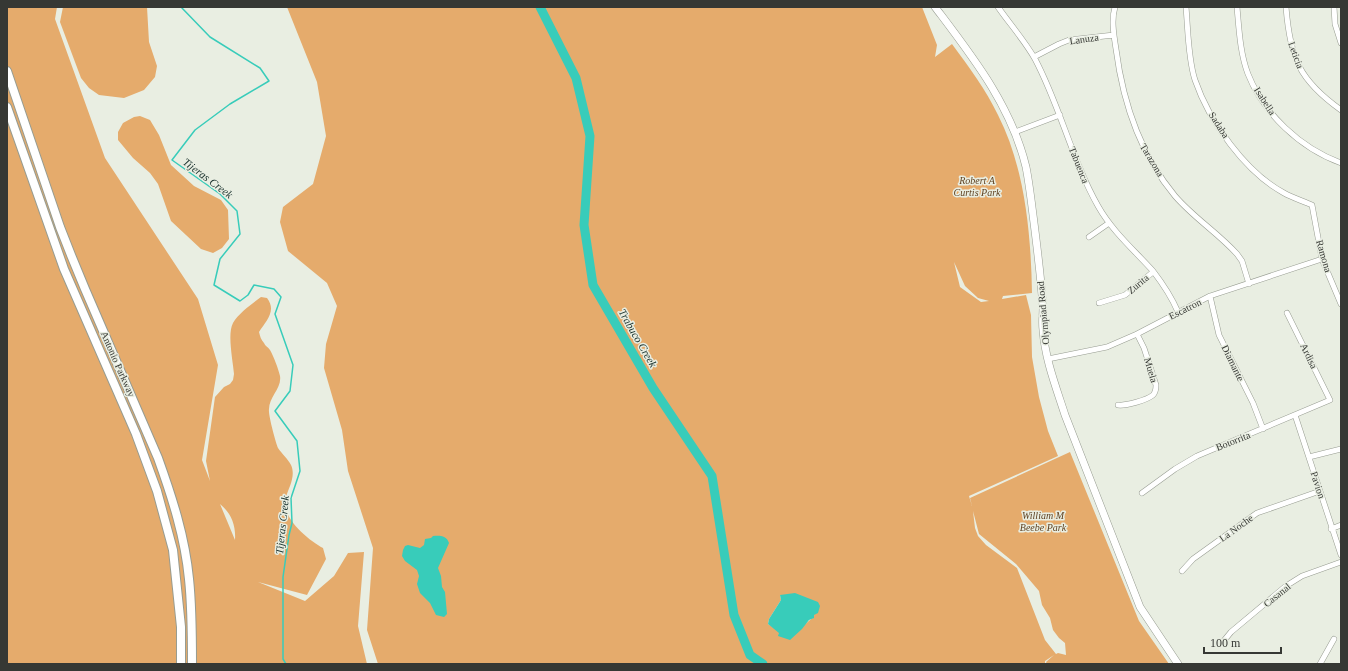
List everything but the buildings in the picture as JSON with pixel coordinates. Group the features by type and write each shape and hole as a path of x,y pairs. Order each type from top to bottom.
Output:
{"main road":[{"name":"Olympiad Road","path":"935,7 998,96 1015,132 1026,167 1043,309 1043,330 1048,359 1065,415 1140,607 1178,664"},
{"name":"Antonio Parkway","path":"7,71 60,227 85,290 168,484 178,519 189,578 192,664"},
{"name":"Antonio Parkway","path":"7,107 64,269 136,434 157,491 173,550 181,627 181,664"}],"street":[{"name":"Tabuenca","path":"998,7 1034,57 1060,115 1092,194 1109,223 1164,286 1178,312"},
{"name":"Tarazona","path":"1114,7 1114,35 1118,69 1129,112 1139,138 1153,165 1176,196 1237,254 1242,261 1249,284"},
{"name":"Sadaba","path":"1186,7 1190,51 1195,78 1206,104 1223,132 1240,155 1261,176 1284,193 1312,205"},
{"name":"Isabella","path":"1237,7 1242,50 1248,74 1265,105 1285,129 1298,140 1341,163"},
{"name":"Leticia","path":"1286,7 1288,31 1295,58 1303,74 1322,96 1341,110"},
{"path":"1334,7 1335,24 1341,43"},
{"name":"Lanuza","path":"1034,57 1069,40 1114,35"},
{"path":"1015,132 1060,115"},
{"name":"Ramona","path":"1312,205 1322,258 1341,304"},
{"path":"1089,236 1109,223"},
{"name":"Escatron","path":"1048,359 1107,347 1138,334 1210,296 1322,258"},
{"name":"Zurita","path":"1099,303 1125,295 1153,272"},
{"name":"Diamante","path":"1210,296 1219,336 1263,429"},
{"name":"Ardisa","path":"1287,313 1330,400"},
{"name":"Muela","path":"1118,405 1128,405 1149,397 1156,391 1156,386 1144,348 1138,334"},
{"name":"Botorrita","path":"1142,493 1175,469 1197,456 1330,400"},
{"name":"Pavion","path":"1295,415 1331,529 1341,555"},
{"path":"1309,457 1341,450"},
{"name":"La Noche","path":"1182,571 1193,559 1257,513 1320,491"},
{"path":"1331,529 1341,525"},
{"name":"Casanal","path":"1222,643 1231,632 1286,586 1302,576 1341,562"},
{"path":"1320,664 1334,639"}],"green space":[{"path":"7,7 57,7 55,19 105,158 198,299 218,365 202,460 210,481 206,461 215,397 224,387 230,384 233,380 234,374 230,341 231,328 239,316 261,297 267,298 270,303 271,312 259,332 262,341 269,349 276,363 280,376 279,385 271,400 269,412 272,429 278,448 290,463 293,473 285,504 287,512 296,527 323,548 326,559 307,595 258,582 305,601 334,576 348,553 364,552 358,626 367,664 7,664","holes":["220,504 230,515 234,524 235,540"]},
{"path":"63,7 147,7 149,42 157,66 155,77 144,90 124,98 99,95 89,88 81,78 60,22"},
{"path":"287,7 922,7 937,45 935,57 952,44 988,97 1007,135 1015,157 1025,202 1028,225 1032,293 1003,296 1002,299 1026,295 1031,315 1032,357 1039,397 1048,431 1058,456 969,496 972,506 970,498 1070,452 1139,621 1169,664 1047,664 1046,662 1054,655 1045,661 1045,664 378,664 367,630 373,548 348,471 342,430 324,368 326,344 337,306 327,283 288,251 280,222 283,207 313,184 326,136 317,82","holes":["954,262 965,286 978,298 989,301 981,302 960,287","973,511 979,534 1016,564 1039,591 1042,605 1050,618 1053,630 1065,643 1066,655 1056,654 1045,640 1017,568 986,545 978,536 975,528","780,595 786,595 813,618 790,639 768,624 769,619 781,600"]},
{"path":"140,116 150,120 159,135 171,165 194,186 221,200 228,210 229,239 222,248 213,253 201,249 171,221 158,184 150,173 133,158 118,140 118,132 123,123 134,117"}],"water":[{"path":"433,536 443,536 449,543 438,568 441,576 442,587 445,592 447,614 444,617 436,615 430,603 420,593 417,584 419,576 417,570 405,561 402,556 405,546 408,545 420,548 424,545 425,539"},
{"path":"795,593 818,602 820,606 818,613 814,615 814,618 809,620 790,640 778,636 779,633 768,624 769,619 781,600 780,595"}],"waterway":[{"name":"Tijeras Creek","path":"181,7 210,37 260,68 269,81 230,104 195,130 172,160 220,194 237,211 240,234 220,259 214,285 240,301 248,295 254,285 274,289 281,297 275,314 293,365 290,391 275,411 297,441 300,471 291,498 292,523 283,577 283,659 286,664"},
{"name":"Trabuco Creek","path":"540,7 576,78 590,136 584,225 593,285 653,388 712,476 734,615 750,655 763,664"}],"park label":[{"name":"Robert A Curtis Park","path":"977,186"},
{"name":"William M Beebe Park","path":"1043,520"}]}
